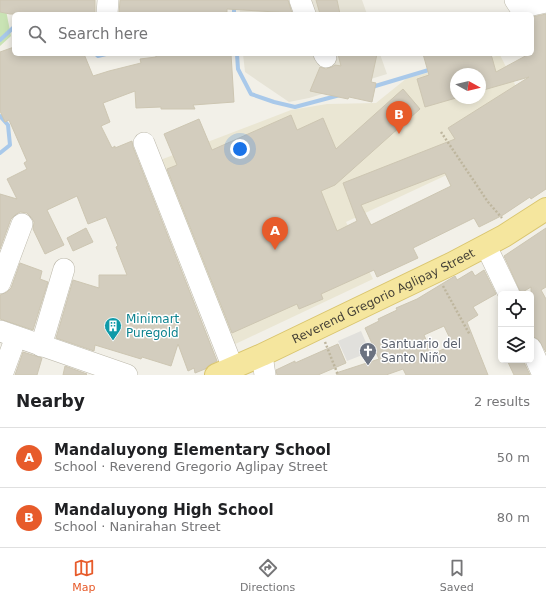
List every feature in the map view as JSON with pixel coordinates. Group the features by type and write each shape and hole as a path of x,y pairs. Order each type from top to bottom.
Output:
{"main road":[{"name":"Reverend Gregorio Aglipay Street","path":"225,371 263,365 319,327 486,246 513,231 546,209"}],"street":[{"path":"107,12 108,0"},
{"path":"300,0 303,12"},
{"path":"515,0 518,6 523,8 546,2"},
{"path":"144,143 225,371"},
{"path":"0,283 22,224"},
{"path":"486,246 507,291"},
{"path":"41,346 64,269"},
{"path":"2,375 8,334 127,375"},
{"path":"534,355 543,375"}],"path":[{"path":"441,132 488,202 513,231"},
{"path":"435,272 470,335"},
{"path":"319,327 338,375"}],"shaded area":[{"path":"239,0 362,0 366,12 240,12"},
{"path":"243,56 381,56 387,74 309,98 289,102 245,72"},
{"path":"501,56 529,112 453,172 346,222 373,279 229,347 155,162 291,110 327,104 376,103 407,78"},
{"path":"361,331 370,352 347,361 338,341"}],"green space":[{"path":"0,0 4,0 11,36 0,46"}],"building":[{"path":"0,0 95,0 95,12 12,12 12,14 10,14 0,12"},
{"path":"120,0 288,0 292,12 227,9 227,12 119,12"},
{"path":"316,0 337,0 340,12 319,12"},
{"path":"546,14 546,189 531,199 530,197 503,215 479,227 474,218 413,248 418,258 377,277 374,270 321,294 323,299 299,309 297,304 232,333 167,169 177,165 164,134 199,119 212,150 291,115 297,130 323,118 336,149 403,89 420,109 335,185 321,191 337,231 357,221 343,183 455,139 448,128 529,77 486,89 486,68 450,68 450,100 425,107 417,79 429,75 424,56 492,56 496,72 525,56 534,56 534,17","holes":["445,173 451,186 371,225 361,205"]},
{"path":"12,48 12,56 85,56 93,76 141,63 140,59 156,56 231,56 234,102 193,105 195,109 161,109 161,107 136,108 135,91 103,103 110,122 101,126 112,148 132,141 133,147 217,361 205,369 195,373 194,368 188,371 178,344 171,366 142,357 141,359 95,345 94,351 56,338 73,280 99,288 99,275 127,275 116,247 118,246 106,217 88,224 77,196 47,210 64,245 45,254 33,229 34,222 27,213 20,212 11,219 0,249 0,194 17,199 7,179 27,169 24,163 27,161 9,120 5,122 0,111 0,52"},
{"path":"338,56 377,56 371,82 376,83 372,102 349,97 348,99 310,91 320,67 326,69 335,65 341,66"},
{"path":"86,228 93,242 73,251 67,238"},
{"path":"546,228 546,287 541,290 546,299 546,352 538,339 534,337 534,291 531,291 531,287 524,291 520,291 504,256"},
{"path":"20,263 42,271 40,279 48,282 33,330 0,319 0,295 7,292 11,288"},
{"path":"484,270 496,294 473,307 478,315 467,322 488,375 406,375 403,369 386,375 337,375 336,373 379,359 365,328 379,321 378,319 397,310 396,308 417,299 455,276 457,280 472,271 475,276","holes":["444,326 453,345 432,354 424,335"]},
{"path":"338,344 346,363 318,375 277,375 276,370"},
{"path":"23,352 42,358 37,375 15,375"},
{"path":"508,363 524,363 530,375 514,375"},
{"path":"65,366 87,374 63,375"}],"waterway":[{"path":"234,0 234,12"},
{"path":"0,40 12,29"},
{"path":"237,56 238,69 251,94 295,107 340,95"},
{"path":"372,87 432,69"},
{"path":"0,116 8,125 10,145 0,153"}],"place":[{"name":"Mandaluyong High School","path":"399,134"},
{"name":"Mandaluyong Elementary School","path":"275,250"},
{"name":"Minimart Puregold","path":"113,341"},
{"name":"Santuario del Santo Niño","path":"368,366"}]}
